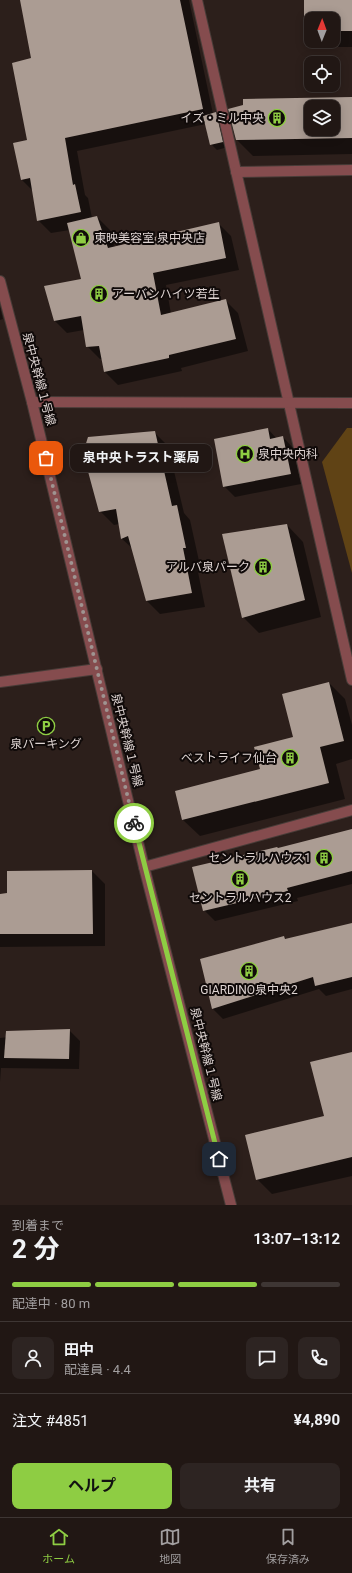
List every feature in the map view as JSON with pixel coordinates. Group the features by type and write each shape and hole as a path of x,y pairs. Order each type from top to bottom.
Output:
{"street":[{"path":"197,0 352,680"},
{"path":"236,172 352,170"},
{"name":"泉中央幹線１号線","path":"0,281 32,402 144,867 231,1205"},
{"path":"32,402 352,403"},
{"path":"0,682 97,669"},
{"path":"144,867 352,810"}],"shaded area":[{"path":"347,428 352,428 352,573 322,462"}],"building":[{"path":"20,0 180,0 203,109 65,138 73,185 75,184 81,212 37,221 30,178 21,180 13,143 27,140 12,63 31,58"},
{"path":"304,0 352,0 352,31 340,31 340,12 304,12"},
{"name":"イズ・ミル中央","path":"352,97 352,138 236,140 228,109 243,105 243,99"},
{"path":"216,112 223,142 210,145 203,116"},
{"path":"97,216 108,248 219,222 226,258 153,273 161,315 226,299 236,339 169,355 169,358 104,372 99,346 86,347 81,316 54,321 44,286 81,279 67,223"},
{"path":"268,428 270,439 283,436 291,474 223,487 214,439"},
{"path":"155,431 172,506 177,505 186,548 183,548 192,593 146,601 128,536 121,539 116,509 99,512 83,453 88,437"},
{"name":"アルバ泉パーク","path":"287,524 305,600 242,618 222,534"},
{"name":"ベストライフ仙台","path":"329,682 344,741 320,747 329,783 182,820 175,791 260,769 254,747 293,737 282,694"},
{"path":"352,829 352,871 287,888 288,891 203,911 192,867 278,848"},
{"path":"92,870 93,934 0,934 0,894 7,893 7,871"},
{"path":"352,923 352,977 315,986 313,977 212,1009 200,959 284,936 285,939"},
{"path":"70,1029 69,1059 4,1058 6,1031"},
{"path":"352,1052 352,1157 256,1180 245,1135 324,1116 310,1062"}],"way so far":[{"path":"46,458 134,823"}],"place":[{"name":"イズ・ミル中央","path":"277,118"},
{"name":"東映美容室 泉中央店","path":"81,238"},
{"name":"アーバンハイツ若生","path":"99,294"},
{"name":"泉中央内科","path":"245,454"},
{"name":"泉中央トラスト薬局","path":"46,458"},
{"name":"アルバ泉パーク","path":"263,567"},
{"name":"泉パーキング","path":"46,726"},
{"name":"ベストライフ仙台","path":"290,758"},
{"name":"セントラルハウス1","path":"324,858"},
{"name":"セントラルハウス2","path":"240,879"},
{"name":"GIARDINO泉中央2","path":"249,971"}],"route":[{"path":"134,823 219,1159"}]}
